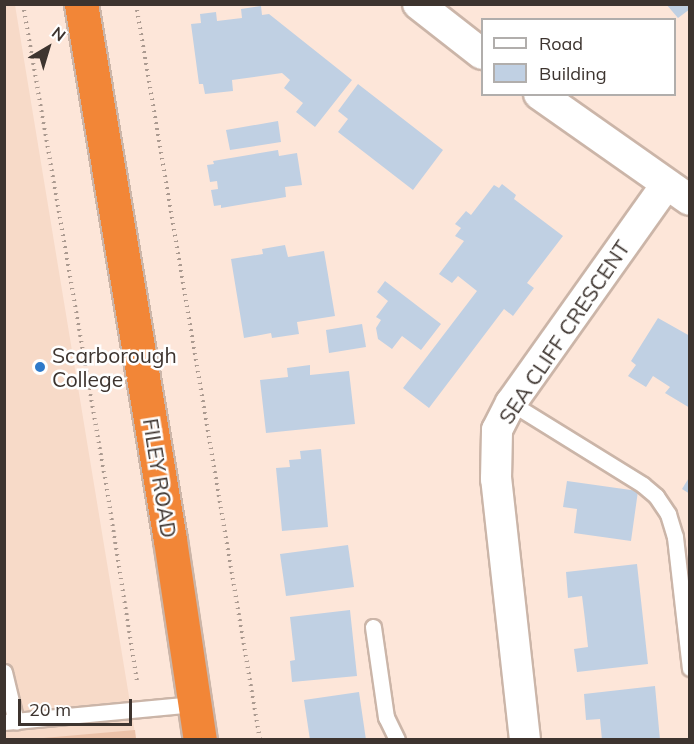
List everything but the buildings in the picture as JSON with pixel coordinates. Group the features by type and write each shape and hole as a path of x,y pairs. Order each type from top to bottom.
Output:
{"highway":[{"name":"FILEY ROAD","path":"81,4 170,540 200,740"}],"street":[{"path":"418,4 481,52"},
{"path":"542,96 678,193"},
{"name":"SEA CLIFF CRESCENT","path":"525,740 496,479 497,430 511,403 678,193"}],"lane":[{"path":"511,403 643,485 656,496 668,514 675,537 690,668"},
{"path":"373,627 386,717 397,740"},
{"path":"4,672 10,722 194,704"}],"path":[{"path":"23,4 104,466 141,710"},
{"path":"136,4 260,740"}],"shaded area":[{"name":"Scarborough College","path":"4,5 15,5 136,739 5,739"},
{"path":"135,730 136,739 32,739"}],"place":[{"name":"Scarborough College","path":"40,367"}]}
